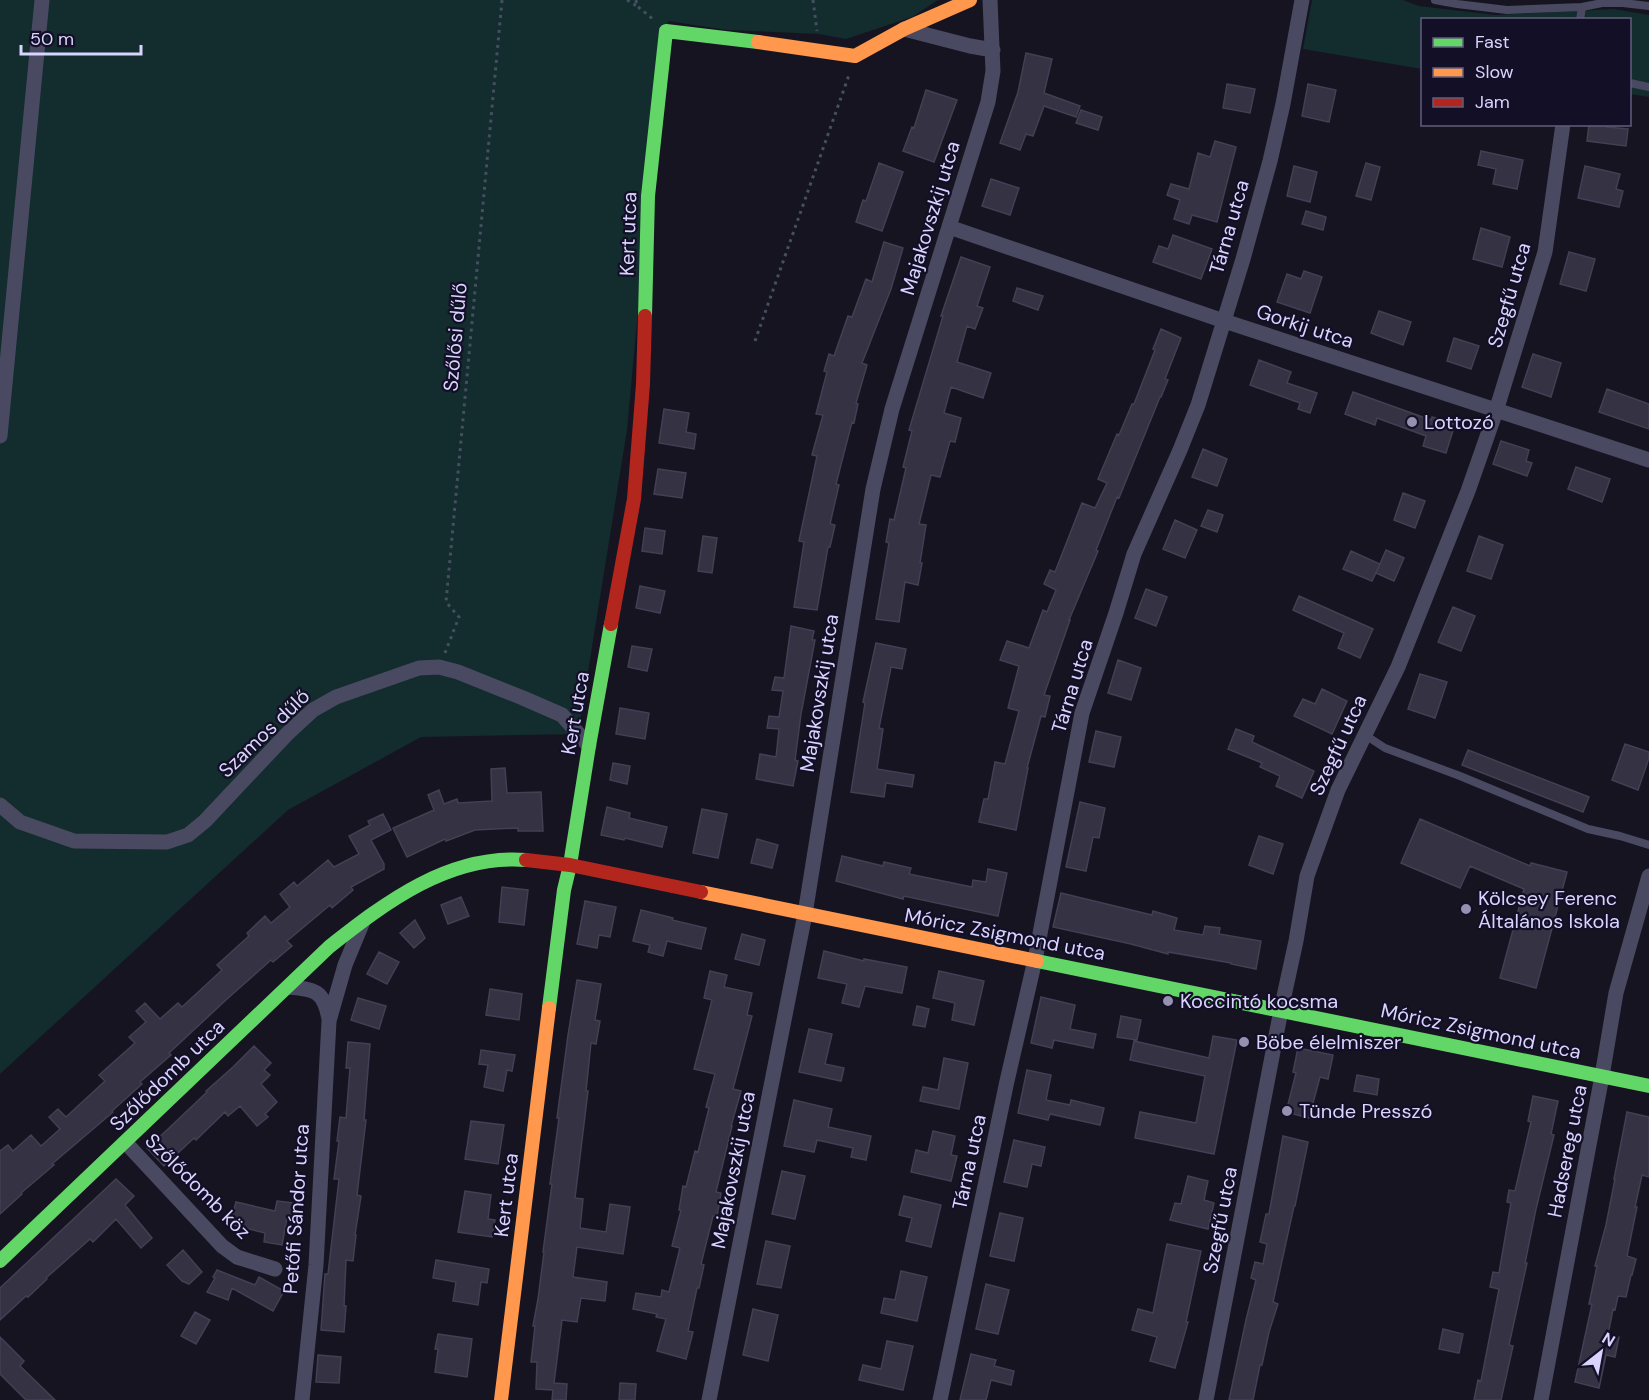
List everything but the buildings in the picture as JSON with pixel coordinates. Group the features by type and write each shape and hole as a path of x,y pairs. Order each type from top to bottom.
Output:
{"street":[{"path":"0,436 42,0"},
{"path":"666,31 855,56 904,29 970,0"},
{"name":"Majakovszkij utca","path":"709,1400 805,914 873,489 892,409 988,102 993,71 990,0"},
{"name":"Tárna utca","path":"940,1400 1007,1081 1035,960 1082,713 1134,555 1194,414 1224,321 1270,161 1302,0"},
{"path":"904,29 993,50"},
{"name":"Kert utca","path":"501,1400 564,890 634,499 643,384 648,196 666,31"},
{"name":"Szegfű utca","path":"1206,1400 1307,876 1338,790 1398,667 1468,491 1496,411 1545,252 1563,126"},
{"name":"Gorkij utca","path":"949,227 1224,321 1649,460"},
{"name":"Szamos dűlő","path":"0,805 21,822 74,841 167,842 188,835 205,821 287,734 313,710 336,697 419,668 439,668 458,672 562,715 589,746"},
{"name":"Móricz Zsigmond utca","path":"364,920 405,892 450,871 481,862 510,859 570,865 1649,1086"},
{"name":"Hadsereg utca","path":"1541,1400 1616,993 1649,876"},
{"name":"Szőlődomb utca","path":"0,1261 329,947 364,920"},
{"name":"Petőfi Sándor utca","path":"302,1400 316,1265 329,1021 345,965 364,920"},
{"name":"Petőfi Sándor utca","path":"288,987 308,988 320,996 326,1005 329,1021"},
{"name":"Szőlődomb köz","path":"126,1143 222,1246 237,1257 275,1269"}],"lane":[{"path":"1435,0 1507,10 1582,8 1602,3 1649,6"},
{"path":"1580,18 1582,8"},
{"path":"1631,83 1649,87"},
{"path":"1365,735 1385,748 1588,829 1649,845"}],"path":[{"name":"Szőlősi dűlő","path":"439,668 459,617 446,602 502,0"},
{"path":"627,0 666,31"},
{"path":"636,0 637,6"},
{"path":"813,0 819,51"},
{"path":"755,341 855,56"}],"green space":[{"path":"0,0 938,0 912,17 846,39 819,34 727,30 668,21 649,192 627,430 578,734 421,737 288,810 0,1074"},
{"path":"1312,0 1403,0 1419,6 1495,15 1614,9 1649,15 1649,97 1631,94 1631,18 1421,18 1421,69 1303,49"}],"traffic: fast":[{"path":"645,316 648,196 666,31 758,42"},
{"path":"549,1008 564,890 611,624"},
{"path":"0,1261 329,947 351,930 396,898 445,873 498,860 526,860"},
{"path":"1037,961 1649,1086"}],"traffic: slow":[{"path":"758,42 855,56 904,29 970,0"},
{"path":"701,892 1037,961"},
{"path":"501,1400 549,1008"}],"traffic: jam":[{"path":"611,624 634,499 643,384 645,316"},
{"path":"526,860 570,865 701,892"}],"place":[{"name":"Lottozó","path":"1412,422"},
{"name":"Kölcsey Ferenc Általános Iskola","path":"1466,909"},
{"name":"Koccintó kocsma","path":"1168,1001"},
{"name":"Böbe élelmiszer","path":"1244,1042"},
{"name":"Tünde Presszó","path":"1287,1111"}]}
